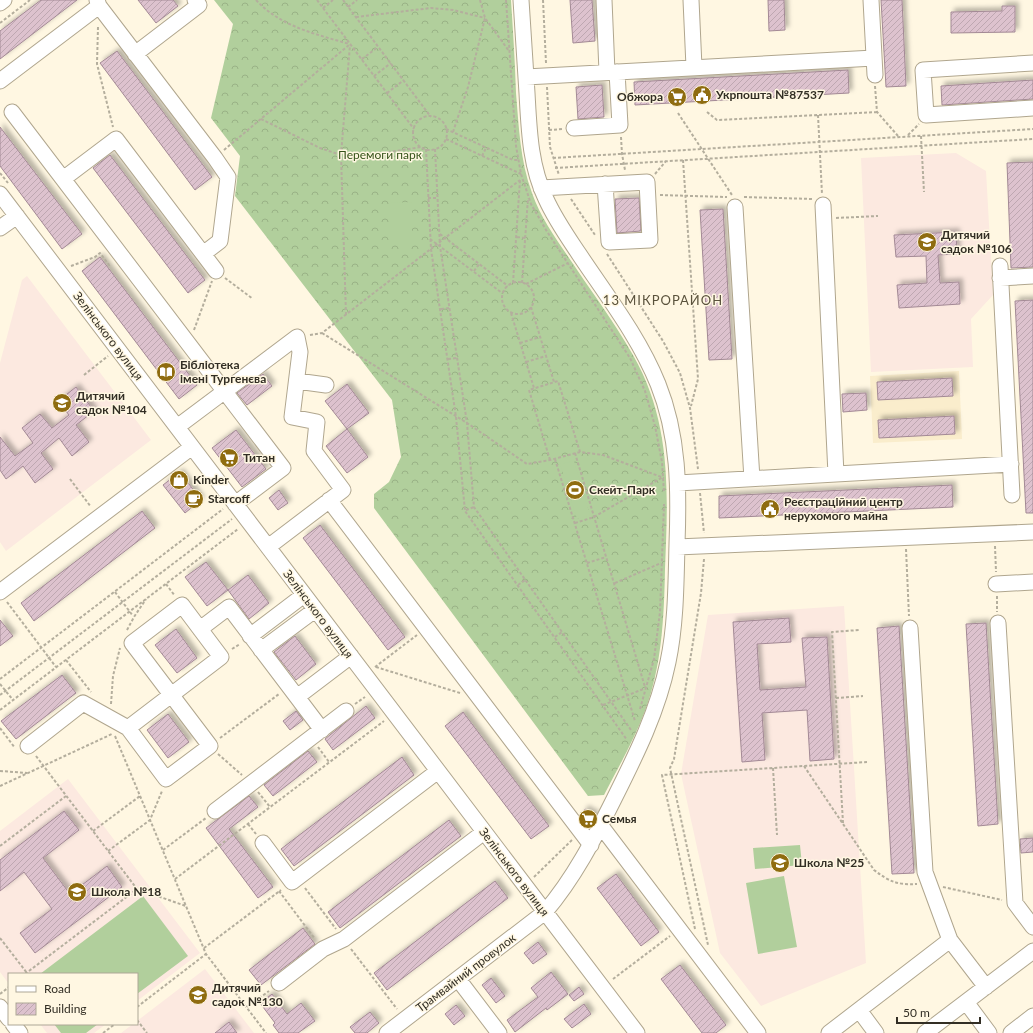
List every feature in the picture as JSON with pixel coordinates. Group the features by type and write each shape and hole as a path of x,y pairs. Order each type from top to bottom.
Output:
{"street":[{"path":"0,3 4,0"},
{"path":"135,54 199,5 195,0"},
{"name":"Трамвайний провулок","path":"387,1033 545,912 573,875 601,826 637,754 654,714 668,662 675,613 679,499 676,460 670,422 659,386 643,351 558,223 545,198 535,169 530,144 521,0"},
{"path":"574,128 620,125 612,72 604,0"},
{"path":"691,0 694,67"},
{"path":"871,0 875,75"},
{"path":"0,81 98,3 228,177 220,241 203,254"},
{"path":"526,77 874,58"},
{"path":"1033,63 923,70 926,115 1033,108"},
{"path":"12,112 283,468 229,506"},
{"path":"63,179 116,139 216,271"},
{"path":"542,188 605,184 647,182 650,240 608,242 605,184"},
{"name":"Зелінського вулиця","path":"0,194 192,447 229,506 268,547 637,1033"},
{"path":"734,202 752,479"},
{"path":"823,212 836,474"},
{"path":"0,228 17,216"},
{"path":"1012,495 1000,272 1033,276"},
{"path":"177,427 297,337 300,352 298,381 292,417 317,422 314,451 343,490 268,547"},
{"path":"298,381 326,385"},
{"path":"2,596 99,517 192,447"},
{"path":"678,483 1011,464"},
{"path":"329,500 591,845"},
{"path":"677,547 1033,532"},
{"path":"996,584 1033,582"},
{"path":"250,636 304,595"},
{"path":"23,749 83,703 128,728 166,779 210,746 172,695 132,643 182,605 221,657 172,695 128,728"},
{"path":"200,629 229,608 293,692 316,734"},
{"path":"261,650 315,610"},
{"path":"998,623 1015,903 1033,927"},
{"path":"910,628 925,872 950,940 986,987"},
{"path":"293,692 351,656"},
{"path":"215,811 346,711"},
{"path":"263,843 292,882 438,771"},
{"path":"601,826 758,1033"},
{"path":"279,982 323,949 344,939 484,832"},
{"path":"829,1033 950,940"},
{"path":"925,1033 1033,951"},
{"path":"458,979 499,1033"},
{"path":"966,1002 989,1033"},
{"path":"0,1007 8,1018"},
{"path":"859,1010 876,1033"},
{"path":"1011,1033 1033,1016"},
{"path":"14,1025 20,1033"}],"path":[{"path":"0,23 30,0"},
{"path":"256,0 262,7 280,20 301,30 350,44"},
{"path":"317,0 414,129"},
{"path":"322,8 333,0"},
{"path":"343,0 431,117"},
{"path":"348,7 357,0"},
{"path":"480,0 485,18 510,52"},
{"path":"506,0 516,146 520,170 528,196 546,230 630,358 645,391 655,426 662,462 664,499 660,612 654,659 640,710"},
{"path":"98,3 97,64 116,139"},
{"path":"356,17 431,8 453,10 485,18"},
{"path":"453,132 474,64 485,18"},
{"path":"215,158 350,44"},
{"path":"346,315 341,155 350,44"},
{"path":"361,59 378,47"},
{"path":"374,76 391,64"},
{"path":"875,75 877,112 898,137"},
{"path":"387,93 404,80"},
{"path":"707,112 717,120 877,112"},
{"path":"678,113 734,202"},
{"path":"818,115 823,212 878,216"},
{"path":"908,136 926,115"},
{"path":"261,119 320,148 341,155 365,156 421,147 426,149 435,149 443,144 446,139 446,129 442,122 435,117 420,120 416,124 414,129 415,139 421,147"},
{"path":"620,125 622,154 625,163"},
{"path":"553,158 1033,128"},
{"path":"446,129 513,160 518,160"},
{"path":"921,135 924,192"},
{"path":"446,139 521,174"},
{"path":"550,147 555,168 1033,139"},
{"path":"482,156 486,148"},
{"path":"426,149 431,249 456,417 465,510 627,740 637,716"},
{"path":"435,149 439,244 467,423 474,507 631,730"},
{"path":"683,160 698,380 690,408"},
{"path":"647,182 666,161"},
{"path":"512,170 524,170"},
{"path":"513,283 521,174"},
{"path":"310,335 322,333 520,180"},
{"path":"568,194 598,240"},
{"path":"522,283 528,196"},
{"path":"428,198 437,198"},
{"path":"439,234 508,286"},
{"path":"516,237 525,238"},
{"path":"430,239 439,244 502,293"},
{"path":"71,266 95,257 100,253 109,265"},
{"path":"606,253 663,341 680,373 690,408 695,444"},
{"path":"526,284 568,263"},
{"path":"474,272 479,264"},
{"path":"188,344 216,271 253,299"},
{"path":"534,388 511,312 503,304 502,293 513,283 526,284 533,293 531,307 554,382"},
{"path":"511,312 520,314 531,307"},
{"path":"440,310 449,308"},
{"path":"322,333 467,423 527,464 555,459 580,452 603,455 678,483"},
{"path":"520,343 540,337"},
{"path":"84,374 108,356"},
{"path":"526,362 546,356"},
{"path":"448,359 457,358"},
{"path":"550,460 529,390 554,382 558,381 580,452"},
{"path":"575,453 646,688"},
{"path":"555,459 635,722"},
{"path":"575,523 594,517 663,477"},
{"path":"70,479 99,517"},
{"path":"0,679 229,506"},
{"path":"465,510 474,507"},
{"path":"0,694 231,519"},
{"path":"0,710 238,529"},
{"path":"905,537 910,628"},
{"path":"587,563 606,557"},
{"path":"704,561 702,594 674,759 670,768 709,950"},
{"path":"614,583 662,563"},
{"path":"518,586 525,580"},
{"path":"115,592 134,617"},
{"path":"2,596 56,667"},
{"path":"125,634 146,599"},
{"path":"426,628 375,667 480,699"},
{"path":"843,825 832,632 859,630"},
{"path":"554,637 562,632"},
{"path":"221,657 250,636"},
{"path":"111,719 113,676 120,648"},
{"path":"66,660 93,695"},
{"path":"0,684 13,700"},
{"path":"603,706 646,688"},
{"path":"270,807 251,783 210,746 293,692"},
{"path":"836,698 863,696"},
{"path":"175,880 384,721"},
{"path":"0,728 43,766 137,889 186,906"},
{"path":"0,786 114,734 206,954 266,1033"},
{"path":"316,734 330,762"},
{"path":"696,932 662,775 867,762"},
{"path":"804,766 874,870 888,880 905,885 929,884 1015,903"},
{"path":"773,768 777,835"},
{"path":"0,771 28,773"},
{"path":"108,851 150,820 166,779"},
{"path":"0,846 66,796"},
{"path":"93,831 140,796"},
{"path":"163,851 215,811"},
{"path":"524,885 580,832"},
{"path":"204,948 292,882"},
{"path":"27,973 137,889"},
{"path":"279,891 323,949"},
{"path":"612,980 693,918"},
{"path":"0,938 25,973"},
{"path":"138,1006 206,954"},
{"path":"247,1007 279,982"},
{"path":"0,994 8,988"},
{"path":"138,1021 147,1033"},
{"path":"103,1033 114,1025"}],"shaded area":[{"name":"Дитячий садок №106","path":"956,153 986,171 993,295 971,319 973,367 871,372 861,158"},
{"name":"Дитячий садок №104","path":"27,276 151,440 6,551 0,542 0,363 22,280"},
{"path":"959,371 962,439 873,443 870,376"},
{"name":"Школа №25","path":"844,606 866,963 761,1006 720,953 681,774 708,615"},
{"name":"Школа №18","path":"68,779 200,953 138,1000 138,973 8,973 8,983 0,972 0,831"},
{"name":"Дитячий садок №130","path":"205,969 254,1033 121,1033 132,1025 138,1025 138,1020"},
{"path":"41,1025 105,1025 94,1033 47,1033"}],"green space":[{"name":"Перемоги парк","path":"214,0 511,0 519,131 522,156 532,193 543,218 552,233 625,342 646,381 655,407 665,459 667,513 664,605 659,659 651,694 641,722 604,795 588,796 374,508 374,494 389,482 401,457 392,400 235,196 240,156 211,118 233,24"},
{"path":"412,202 412,242 390,242 390,203"},
{"name":"Скейт-Парк","path":"574,461 590,515 577,519 560,464"},
{"path":"800,845 802,865 755,869 753,848"},
{"path":"784,876 797,947 758,954 746,883"},
{"path":"143,896 188,956 138,993 138,973 41,973"},
{"path":"55,1025 97,1025 86,1033 61,1033"}],"building":[{"path":"41,0 77,0 0,59 0,31"},
{"path":"138,0 173,0 178,6 156,23"},
{"path":"570,0 592,0 595,41 573,43"},
{"path":"768,0 784,0 785,30 769,31"},
{"path":"881,0 902,0 906,86 886,87"},
{"path":"1002,6 1015,6 1015,32 951,33 951,12 1002,11"},
{"path":"117,51 212,177 195,190 100,63"},
{"path":"848,70 849,93 635,105 634,82"},
{"path":"1033,80 1033,99 942,105 941,86"},
{"path":"602,85 604,117 578,119 576,87"},
{"path":"0,127 82,234 62,249 0,166"},
{"path":"110,155 205,280 188,293 93,168"},
{"path":"1033,162 1033,267 1011,268 1007,163"},
{"path":"639,198 641,231 617,233 615,199"},
{"path":"723,209 732,359 709,360 700,210"},
{"path":"956,232 957,254 938,255 940,283 959,282 960,304 899,308 897,285 927,283 926,256 896,257 894,235"},
{"path":"100,257 197,385 179,399 82,271"},
{"path":"1033,300 1033,513 1026,513 1015,301"},
{"path":"263,374 272,386 247,405 237,393"},
{"path":"952,378 953,396 878,400 877,382"},
{"path":"347,384 369,413 347,429 325,401"},
{"path":"76,387 94,411 76,425 89,442 72,456 59,438 41,453 53,469 35,483 23,466 6,479 0,470 0,437 15,456 33,443 22,428 40,414 52,428 69,415 58,401"},
{"path":"866,393 867,410 843,412 842,394"},
{"path":"954,416 955,434 879,438 878,420"},
{"path":"347,429 368,457 347,473 326,446"},
{"path":"236,430 266,469 242,487 212,448"},
{"path":"180,472 201,500 185,513 163,485"},
{"path":"952,485 953,507 719,518 719,496"},
{"path":"279,490 288,503 278,510 269,498"},
{"path":"142,511 155,528 34,621 21,603"},
{"path":"320,525 405,637 388,650 303,538"},
{"path":"206,562 228,590 207,606 185,577"},
{"path":"248,575 269,603 249,619 228,590"},
{"path":"789,618 791,642 757,644 760,690 806,687 802,638 827,637 834,759 810,761 807,710 762,713 765,760 742,762 733,622"},
{"path":"0,620 13,636 0,646"},
{"path":"986,623 998,824 978,826 966,624"},
{"path":"899,626 914,873 892,874 877,628"},
{"path":"176,629 197,658 177,673 155,645"},
{"path":"295,636 316,664 296,680 274,652"},
{"path":"62,675 76,693 16,739 1,721"},
{"path":"366,706 375,718 333,750 325,739"},
{"path":"296,711 303,720 290,730 283,721"},
{"path":"463,712 549,826 531,839 445,726"},
{"path":"168,714 189,742 168,758 147,730"},
{"path":"308,751 317,762 273,796 264,785"},
{"path":"402,757 414,775 294,866 281,849"},
{"path":"249,796 258,807 229,829 273,887 258,898 206,828"},
{"path":"585,809 596,815 589,828 581,817"},
{"path":"64,811 79,830 43,858 70,894 107,866 122,887 35,953 20,933 52,909 24,872 0,891 0,860"},
{"path":"449,820 461,836 340,928 328,912"},
{"path":"1033,838 1033,852 1021,853 1020,839"},
{"path":"616,874 659,932 641,946 597,888"},
{"path":"495,881 508,898 387,990 374,973"},
{"path":"303,928 315,944 261,985 249,970"},
{"path":"538,942 547,954 533,964 524,953"},
{"path":"680,965 726,1025 716,1033 702,1033 661,979"},
{"path":"551,972 568,994 547,1010 546,1008 515,1032 507,1020 538,997 531,988"},
{"path":"491,978 505,996 496,1003 482,985"},
{"path":"579,987 584,994 574,1001 569,995"},
{"path":"272,994 287,1014 301,1003 315,1021 298,1033 279,1033 273,1025 275,1023 260,1003"},
{"path":"584,1004 591,1014 572,1028 564,1019"},
{"path":"456,1005 465,1016 454,1025 445,1014"},
{"path":"370,1012 379,1023 367,1033 355,1033 350,1027"},
{"path":"229,1022 237,1033 215,1033"}],"place":[{"name":"Укрпошта №87537","path":"702,95"},
{"name":"Обжора","path":"677,97"},
{"name":"Дитячий садок №106","path":"927,242"},
{"name":"Бібліотека імені Тургенєва","path":"166,372"},
{"name":"Дитячий садок №104","path":"62,403"},
{"name":"Титан","path":"229,458"},
{"name":"Kinder","path":"179,480"},
{"name":"Скейт-Парк","path":"575,490"},
{"name":"Starcoff","path":"194,499"},
{"name":"Реєстраційний центр нерухомого майна","path":"770,509"},
{"name":"Семья","path":"588,819"},
{"name":"Школа №25","path":"780,863"},
{"name":"Школа №18","path":"77,892"},
{"name":"Дитячий садок №130","path":"198,995"}],"district":[{"name":"13 МІКРОРАЙОН","path":"663,300"}]}
